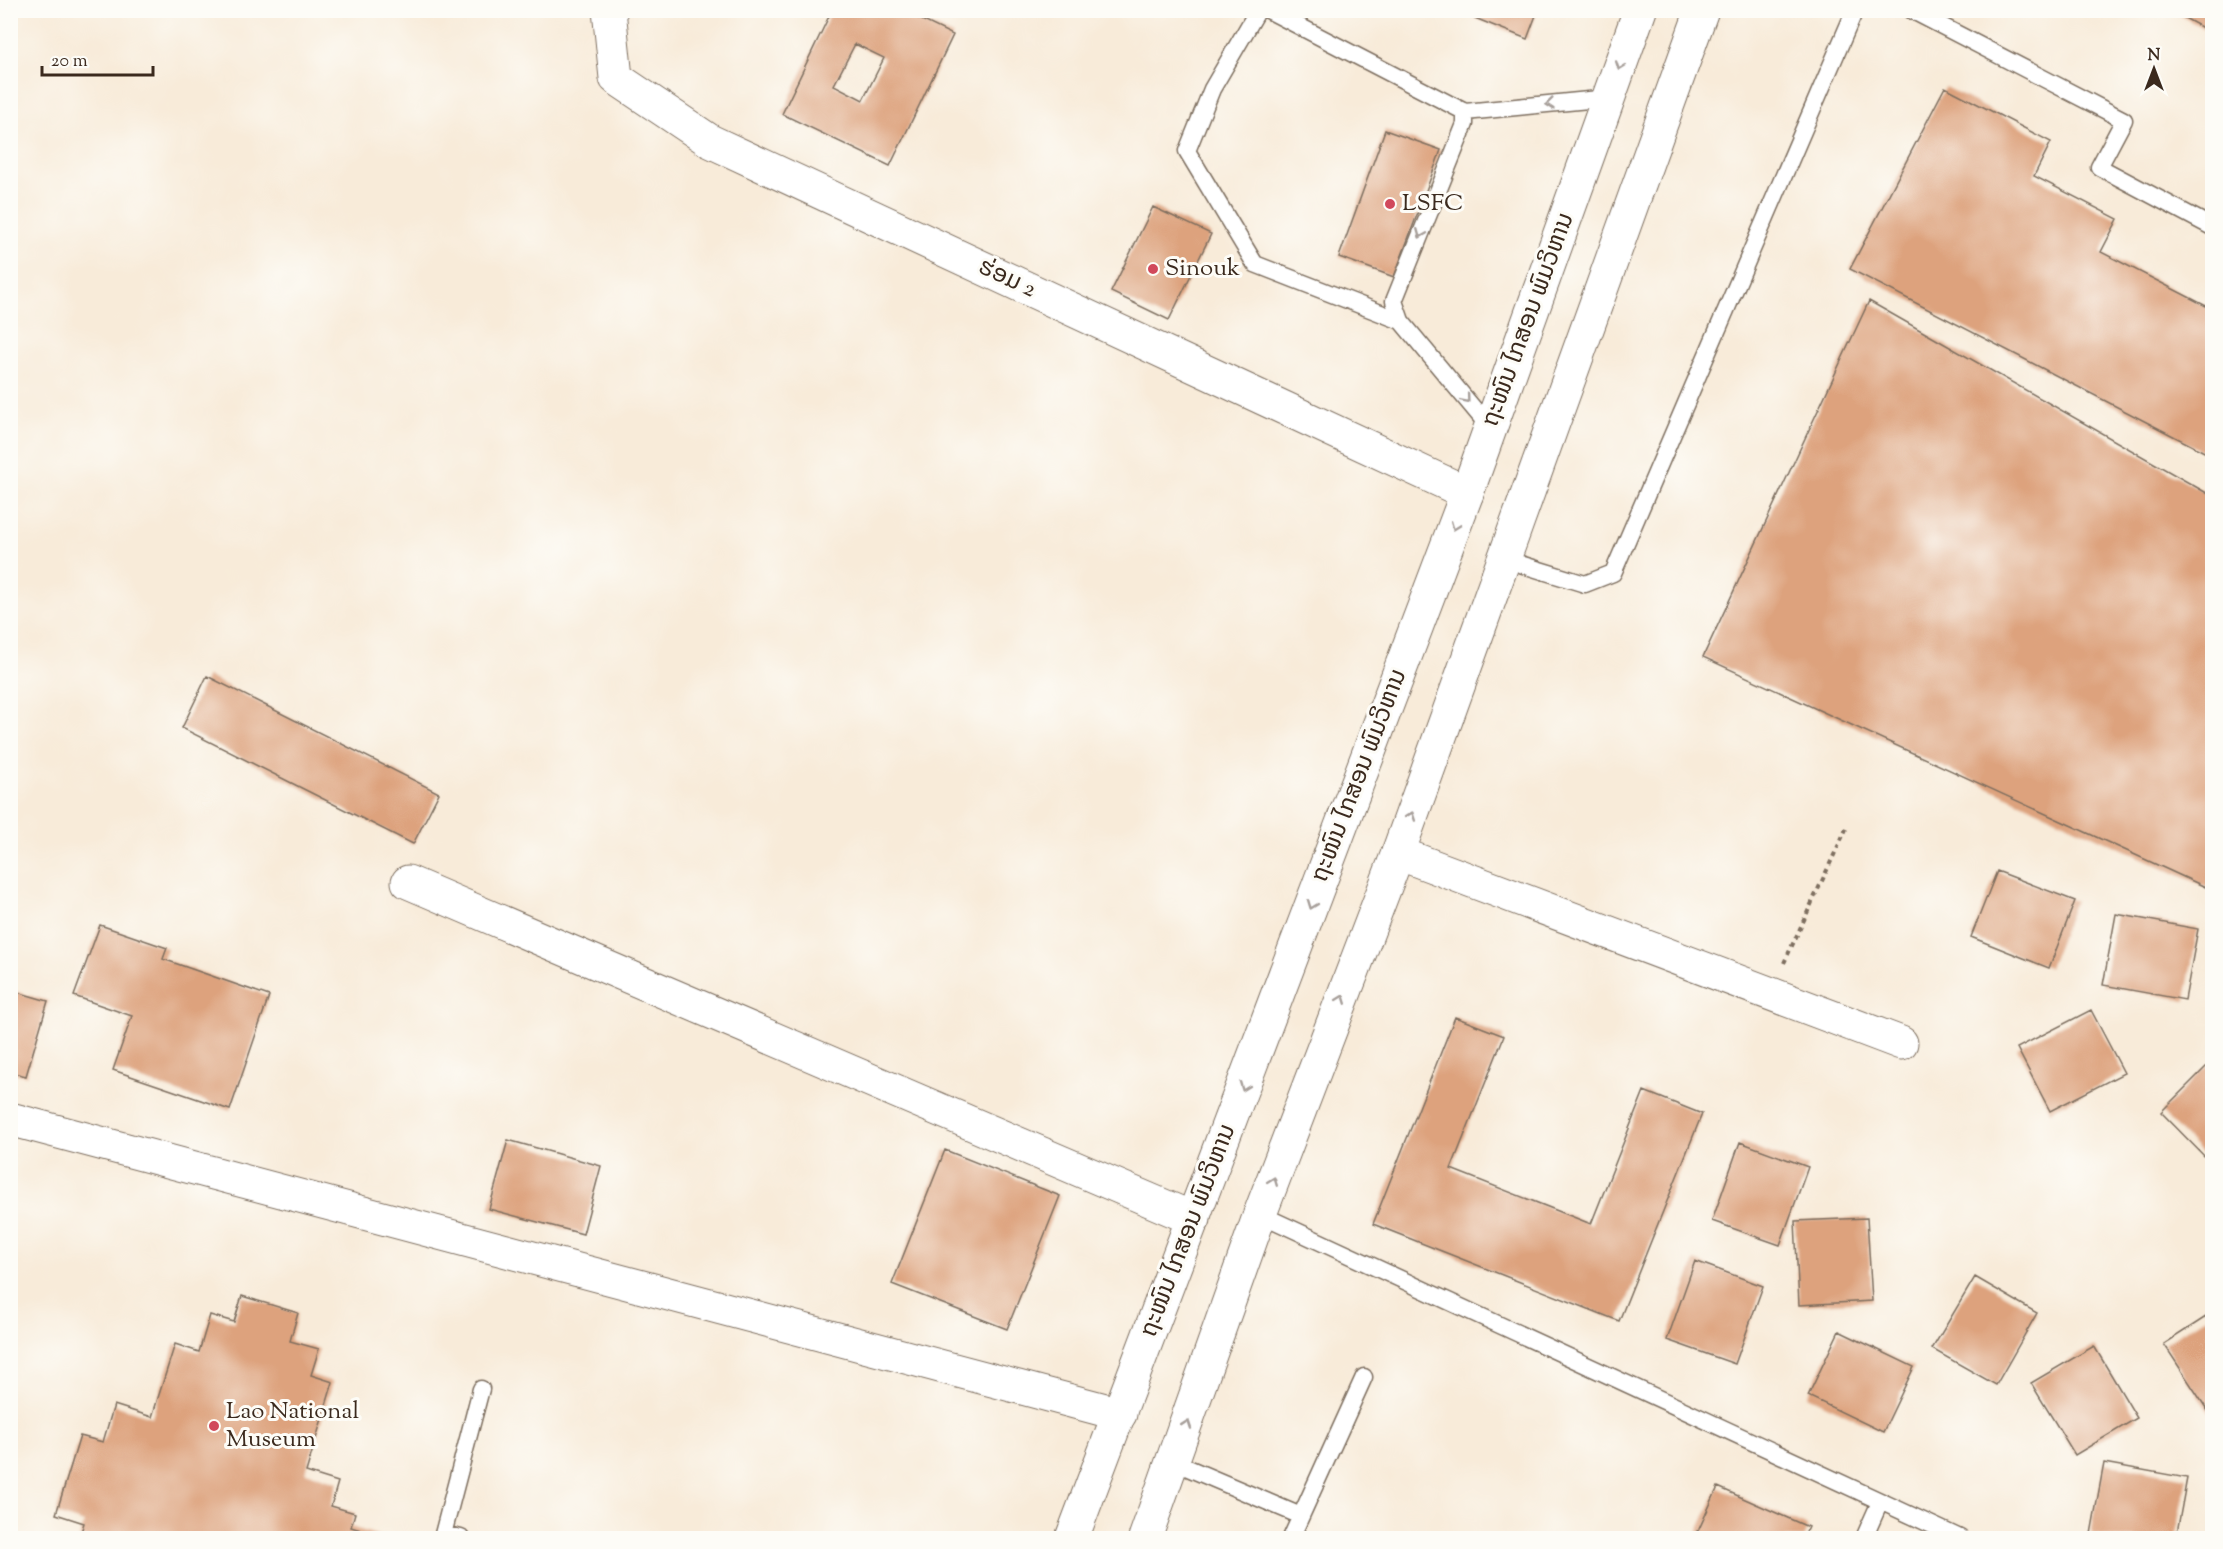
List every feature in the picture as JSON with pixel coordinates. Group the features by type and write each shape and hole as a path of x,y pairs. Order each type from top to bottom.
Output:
{"main road":[{"name":"ຮ່ອມ 2","path":"609,10 616,78 710,141 1467,493"},
{"name":"ຖະໜົນ ໄກສອນ ພົມວິຫານ","path":"1072,1539 1467,493 1640,10"},
{"path":"1145,1539 1260,1214 1398,853 1702,10"},
{"path":"1398,853 1901,1043"},
{"path":"408,882 1194,1219"},
{"path":"10,1119 1120,1414"}],"lane":[{"path":"1258,10 1212,89 1187,151 1255,264 1401,321"},
{"path":"1268,10 1465,112 1609,98"},
{"path":"1504,559 1585,584 1613,573 1855,10"},
{"path":"1911,10 2124,120 2099,167 2212,226"},
{"path":"1465,112 1465,124 1394,301 1401,321 1490,428"},
{"path":"1260,1214 1959,1539"},
{"path":"1291,1539 1364,1377"},
{"path":"461,1539 443,1536 481,1389"},
{"path":"1174,1462 1300,1516"},
{"path":"1864,1539 1880,1502"}],"path":[{"path":"1770,993 1846,829"}],"building":[{"path":"832,10 901,10 953,35 890,166 782,114","holes":["855,44 884,58 863,100 834,85"]},
{"path":"1455,10 1538,10 1527,39"},
{"path":"2170,10 2212,10 2212,33"},
{"path":"1945,87 2051,142 2034,176 2118,219 2101,252 2212,309 2212,456 1850,269"},
{"name":"LSFC","path":"1385,130 1441,150 1394,277 1339,257"},
{"path":"1153,207 1211,234 1169,320 1111,292"},
{"path":"1869,301 2212,496 2212,890 1703,657"},
{"path":"207,676 439,793 413,844 182,728"},
{"path":"1997,871 2075,901 2049,968 1971,937"},
{"path":"2116,914 2198,929 2185,1000 2103,985"},
{"path":"100,925 167,948 163,959 269,996 230,1110 113,1070 132,1016 74,996"},
{"path":"10,990 48,1001 26,1076 10,1072"},
{"path":"2091,1010 2124,1073 2050,1111 2017,1048"},
{"path":"1455,1017 1504,1036 1451,1169 1591,1224 1644,1091 1702,1114 1619,1321 1373,1224"},
{"path":"2212,1061 2212,1164 2161,1112"},
{"path":"508,1140 601,1166 583,1234 489,1209"},
{"path":"1740,1142 1808,1167 1780,1245 1712,1221"},
{"path":"945,1150 1060,1196 1007,1329 892,1284"},
{"path":"1867,1218 1872,1301 1799,1305 1795,1221"},
{"path":"1695,1261 1763,1286 1735,1364 1667,1340"},
{"path":"1975,1277 2037,1313 1996,1385 1932,1349"},
{"name":"Lao National Museum","path":"242,1296 298,1313 290,1341 319,1349 311,1375 333,1382 306,1472 338,1482 331,1506 355,1513 351,1527 386,1538 79,1538 84,1523 56,1514 80,1436 103,1442 114,1405 152,1417 175,1344 199,1352 210,1315 234,1322"},
{"path":"2212,1313 2212,1413 2210,1414 2164,1344"},
{"path":"1839,1331 1914,1367 1883,1432 1808,1396"},
{"path":"2094,1346 2137,1418 2075,1455 2031,1383"},
{"path":"2104,1463 2187,1478 2176,1538 2118,1538 2091,1534"},
{"path":"1718,1487 1808,1527 1803,1538 1695,1538"}],"place":[{"name":"LSFC","path":"1390,204"},
{"name":"Sinouk","path":"1153,269"},
{"name":"Lao National Museum","path":"214,1426"}]}
